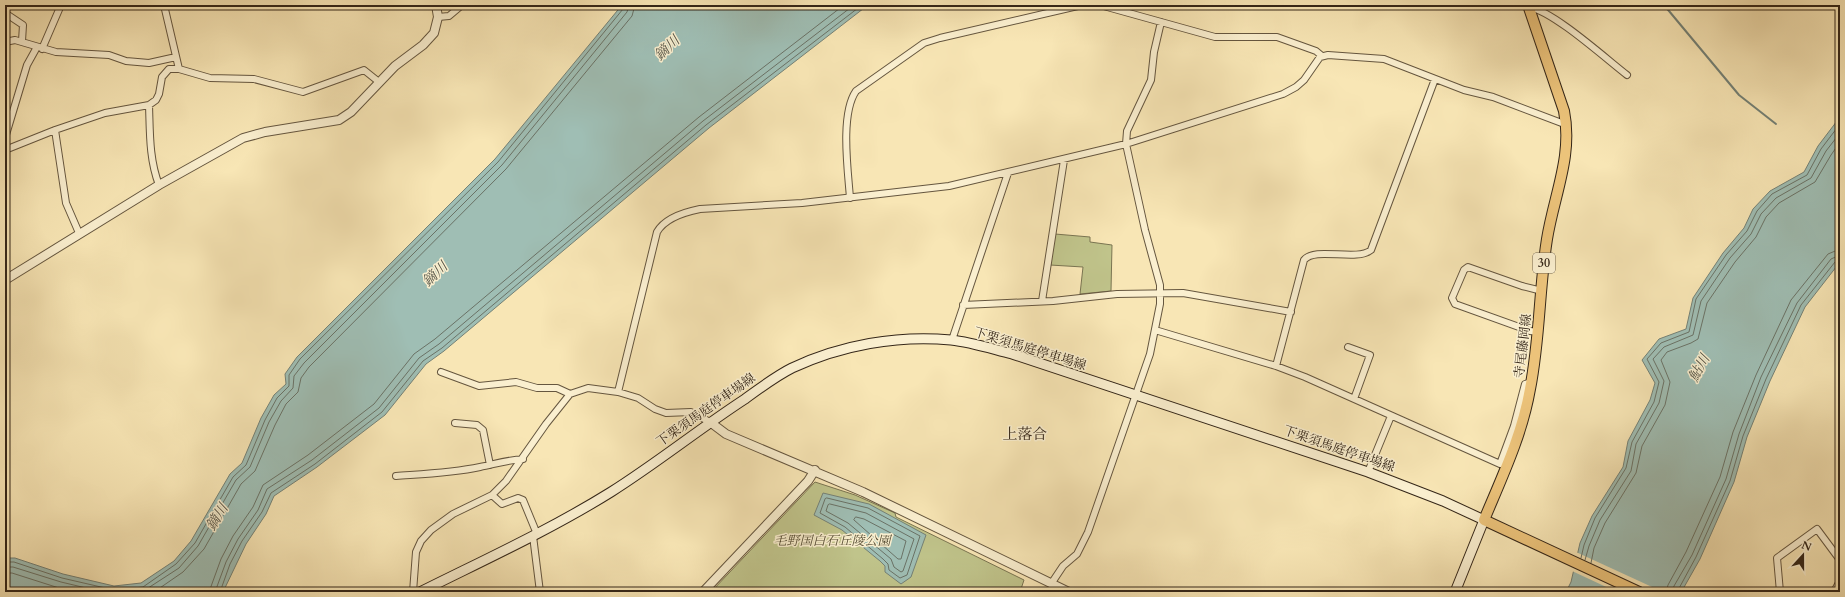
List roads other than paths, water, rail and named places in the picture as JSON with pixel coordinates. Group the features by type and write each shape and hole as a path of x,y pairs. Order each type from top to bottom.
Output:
{"main road":[{"name":"寺尾藤岡線","path":"1484,520 1517,440 1532,382 1547,238 1566,160 1567,124 1528,6"},
{"name":"下栗須馬庭停車場線","path":"420,592 535,535 610,493 710,422 792,369 826,354 892,340 952,340 1012,354 1368,472 1443,501 1484,520"},
{"path":"1455,592 1484,520 1639,592"}],"street":[{"path":"5,9 6,5"},
{"path":"5,138 27,65 39,48 61,5"},
{"path":"164,5 178,68"},
{"path":"5,280 159,185 243,138 271,131 339,120 351,112 395,66 423,45 434,33 438,17 436,5"},
{"path":"438,17 449,16 462,5"},
{"path":"850,198 846,151 850,101 856,91 924,43 1082,5"},
{"path":"1100,5 1215,37 1277,37 1316,51 1322,56"},
{"path":"1528,6 1550,15 1627,75"},
{"path":"5,13 23,26 22,41"},
{"path":"1050,584 1063,566 1077,554 1088,532 1136,396 1155,330 1161,294 1159,278 1141,212 1126,144 1128,127 1151,80 1155,46 1161,22"},
{"path":"5,42 15,40 22,41 39,48 56,52 109,55 126,61 149,63 176,57"},
{"path":"618,392 657,232 662,226 684,212 700,209 850,198 949,186 1064,160 1126,144 1283,94 1296,87 1304,80 1313,65 1322,56 1336,55 1384,59 1464,90 1493,96 1567,124"},
{"path":"5,150 55,130 104,113 149,105 156,100 165,72 169,69 178,68 210,78 254,79 303,92 364,70 379,82"},
{"path":"1276,366 1303,263 1306,257 1312,255 1362,254 1371,250 1435,79"},
{"path":"149,105 151,150 154,172 159,185"},
{"path":"55,130 66,203 79,233"},
{"path":"1042,301 1064,160"},
{"path":"952,340 1008,173"},
{"path":"1538,332 1530,331 1455,304 1452,298 1464,270 1468,267 1522,286 1542,291"},
{"path":"963,306 1117,294 1187,293 1291,312"},
{"path":"1155,330 1276,366 1305,377 1500,464 1514,426 1525,384 1532,382"},
{"path":"1348,347 1370,355 1354,399"},
{"path":"441,372 479,386 516,382 537,388 557,388 570,394"},
{"path":"413,592 416,552 421,541 431,530 454,514 492,495 506,481 523,459 546,424 570,394 588,388 618,392 638,398 655,409 666,413 691,412 735,438 815,470 1069,592"},
{"path":"1368,472 1391,416"},
{"path":"455,423 478,425 484,430 490,464"},
{"path":"396,476 439,473 506,460 523,459"},
{"path":"703,592 808,481 815,470"},
{"path":"492,495 502,504 518,498 523,500 535,535 540,592"},
{"path":"1780,592 1777,558 1817,529 1840,560"},
{"path":"1835,592 1840,583"}],"water":[{"name":"鏑川","path":"622,5 868,5 709,128 444,351 426,364 385,415 317,467 274,496 266,514 246,544 223,592 5,592 5,558 15,558 63,574 114,586 141,583 174,561 191,541 230,474 242,463 261,418 274,395 286,384 285,374 297,357 495,159"},
{"name":"鮎川","path":"1840,117 1840,262 1805,307 1770,381 1747,437 1734,482 1700,559 1683,589 1680,592 1566,592 1571,582 1580,543 1592,516 1623,467 1628,441 1650,400 1655,383 1642,360 1659,339 1686,329 1693,298 1723,253 1744,228 1753,209 1770,191 1804,172 1818,146"},
{"path":"823,493 869,504 926,535 911,577 901,584 885,572 885,566 880,561 842,530 814,515"}],"waterway":[{"path":"1664,5 1739,95 1776,124"}],"district":[{"name":"上落合","path":"1025,434"}],"park label":[{"name":"毛野国白石丘陵公園","path":"832,541"}]}
